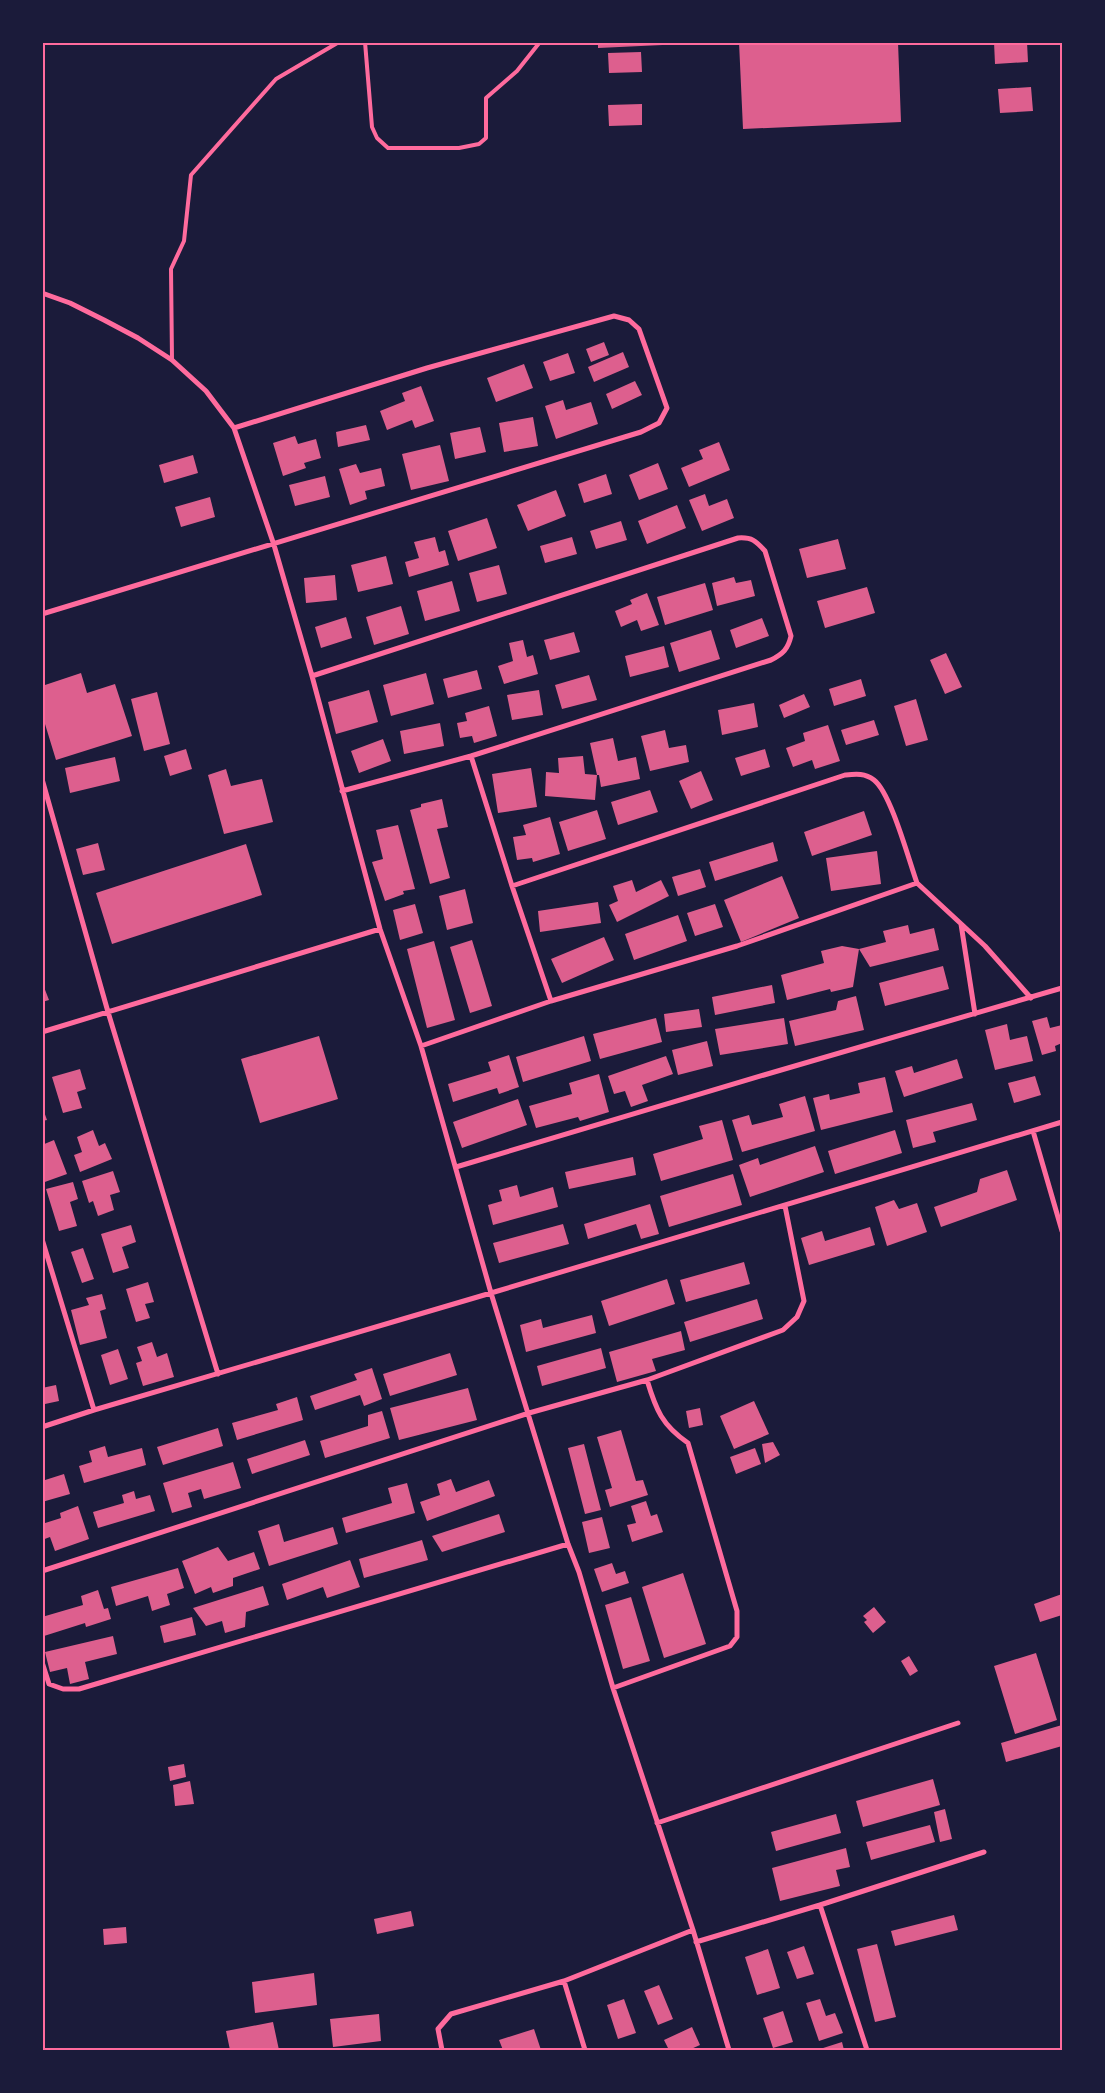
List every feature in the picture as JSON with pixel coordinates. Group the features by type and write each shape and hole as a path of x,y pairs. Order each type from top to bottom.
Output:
{"street":[{"path":"42,293 70,303 104,320 138,338 172,360 206,391 234,428 274,545 312,676 380,929 421,1046 491,1293 530,1413 613,1688 693,1930 729,2050"},
{"path":"42,614 641,432 659,424 666,408 639,328 630,320 614,316 427,368 234,428"},
{"path":"312,676 738,538 747,537 756,540 765,551 791,636 789,646 782,654 771,660 471,756 342,791"},
{"path":"471,756 551,1001"},
{"path":"512,886 845,775 862,774 875,780 886,794 917,884 985,946 1031,998"},
{"path":"42,779 108,1012 218,1374"},
{"path":"421,1046 551,1001 737,946 917,884"},
{"path":"961,924 974,1014"},
{"path":"42,1032 380,929"},
{"path":"456,1167 1062,988"},
{"path":"42,1427 1062,1122"},
{"path":"1033,1131 1062,1231"},
{"path":"42,1571 530,1413 647,1380 783,1330 797,1317 804,1301 785,1206"},
{"path":"42,1239 94,1410"},
{"path":"613,1688 730,1646 737,1637 737,1611 688,1443 672,1432 663,1420 655,1406 647,1380"},
{"path":"42,1662 50,1684 63,1689 79,1689 568,1544"},
{"path":"657,1823 958,1723"},
{"path":"696,1942 820,1905 984,1852"},
{"path":"820,1905 867,2050"},
{"path":"442,2050 438,2029 451,2014 564,1981 693,1930"},
{"path":"564,1981 584,2050"}],"lane":[{"path":"172,360 171,269 184,241 191,175 276,79 339,42"},
{"path":"365,42 372,127 377,138 388,148 459,148 480,144 486,138 486,98 517,71 540,42"}],"building":[{"path":"598,42 684,42 684,44 598,48"},
{"path":"739,42 898,42 901,122 743,129"},
{"path":"994,42 1027,42 1028,62 995,64"},
{"path":"641,52 642,72 609,73 608,53"},
{"path":"1031,87 1033,111 1000,113 998,89"},
{"path":"642,104 642,125 609,126 608,105"},
{"path":"604,342 609,355 591,362 586,349"},
{"path":"623,352 629,367 594,382 588,367"},
{"path":"568,353 575,373 550,381 543,362"},
{"path":"524,364 533,388 496,402 487,378"},
{"path":"635,381 642,395 612,409 606,394"},
{"path":"421,386 434,421 415,428 412,420 387,430 380,411 405,401 402,393"},
{"path":"563,400 566,410 591,402 598,424 556,439 545,406"},
{"path":"533,417 538,446 504,452 499,423"},
{"path":"366,425 370,440 338,447 336,432"},
{"path":"480,427 486,452 455,459 450,433"},
{"path":"295,436 298,444 316,439 321,458 304,463 306,468 283,476 273,443"},
{"path":"719,442 730,470 689,487 681,468 703,459 699,450"},
{"path":"440,445 449,481 411,490 402,454"},
{"path":"193,455 198,473 164,483 159,465"},
{"path":"658,463 668,489 639,500 629,475"},
{"path":"356,464 360,473 381,468 385,486 365,491 367,499 350,505 339,469"},
{"path":"606,474 612,494 584,503 578,484"},
{"path":"325,476 330,497 295,506 289,485"},
{"path":"556,490 566,516 528,531 517,505"},
{"path":"705,494 709,506 727,499 734,518 702,531 689,500"},
{"path":"210,497 215,517 181,527 175,507"},
{"path":"677,505 686,528 647,544 638,521"},
{"path":"487,518 497,548 458,561 448,531"},
{"path":"621,521 627,540 596,549 590,531"},
{"path":"435,537 439,552 445,550 449,565 409,577 405,562 419,558 414,542"},
{"path":"572,537 577,554 545,563 540,546"},
{"path":"838,539 846,569 807,578 799,549"},
{"path":"386,556 393,584 358,592 351,565"},
{"path":"499,565 507,594 477,602 469,573"},
{"path":"335,575 337,600 306,603 304,578"},
{"path":"734,577 736,583 751,580 755,596 717,606 712,583"},
{"path":"452,581 460,611 425,621 417,591"},
{"path":"705,583 713,610 665,625 657,597"},
{"path":"867,587 875,613 825,628 817,601"},
{"path":"647,593 659,625 641,631 637,620 621,627 615,611 632,604 630,600"},
{"path":"401,606 409,634 374,645 366,617"},
{"path":"346,617 352,638 321,648 315,627"},
{"path":"762,618 769,636 736,648 730,630"},
{"path":"711,630 720,659 679,672 670,643"},
{"path":"574,632 580,652 550,660 544,640"},
{"path":"523,640 527,657 533,655 538,674 504,684 498,666 513,661 509,643"},
{"path":"664,646 669,667 630,677 625,656"},
{"path":"946,653 962,687 945,694 930,660"},
{"path":"477,670 482,689 448,698 443,679"},
{"path":"81,673 87,693 115,684 132,736 56,760 45,724 42,725 42,686"},
{"path":"426,673 434,704 391,716 383,685"},
{"path":"589,675 597,700 562,709 555,685"},
{"path":"861,679 866,696 834,706 829,689"},
{"path":"369,690 378,722 336,734 328,702"},
{"path":"539,690 543,715 512,720 507,695"},
{"path":"157,692 170,744 144,751 131,699"},
{"path":"804,694 810,707 784,718 779,705"},
{"path":"916,699 928,740 906,746 894,706"},
{"path":"754,703 758,727 722,735 718,710"},
{"path":"489,706 497,736 474,743 472,736 460,738 457,723 467,721 465,713"},
{"path":"874,720 879,735 846,745 841,730"},
{"path":"440,723 444,746 404,754 400,731"},
{"path":"828,725 840,761 815,769 812,760 793,767 786,748 805,741 803,733"},
{"path":"665,730 669,748 686,745 689,762 650,771 641,736"},
{"path":"613,738 618,761 636,757 640,779 601,787 599,775 597,775 590,743"},
{"path":"383,739 391,761 359,773 351,751"},
{"path":"186,749 192,769 170,776 164,756"},
{"path":"765,749 770,767 741,776 735,758"},
{"path":"583,756 585,774 597,775 595,800 545,796 546,772 559,773 558,758"},
{"path":"115,757 120,781 70,793 65,768"},
{"path":"531,768 537,807 498,813 492,774"},
{"path":"226,769 231,786 262,779 273,822 224,834 208,775"},
{"path":"701,771 713,800 691,809 679,781"},
{"path":"650,790 658,812 618,825 611,802"},
{"path":"442,799 448,827 437,829 450,878 430,884 410,810 421,807 421,804"},
{"path":"597,810 606,839 568,851 559,822"},
{"path":"864,811 872,835 812,856 804,832"},
{"path":"550,817 560,854 533,862 532,858 517,860 513,837 526,835 523,825"},
{"path":"398,825 415,889 403,891 404,894 385,901 372,862 383,859 376,830"},
{"path":"773,842 778,861 715,881 709,862"},
{"path":"98,843 105,870 83,875 76,849"},
{"path":"246,844 262,895 112,944 96,893"},
{"path":"877,851 881,884 831,891 826,858"},
{"path":"700,869 706,887 678,896 672,877"},
{"path":"782,876 799,918 741,942 724,900"},
{"path":"632,880 636,892 661,880 669,896 617,922 609,905 618,901 613,886"},
{"path":"465,889 473,923 447,930 439,896"},
{"path":"598,902 601,923 540,932 538,911"},
{"path":"415,904 423,933 400,940 393,910"},
{"path":"715,904 723,927 695,936 687,913"},
{"path":"678,915 687,941 634,960 625,934"},
{"path":"908,925 910,934 934,928 939,950 870,967 859,949 886,942 883,931"},
{"path":"604,937 614,960 562,983 551,959"},
{"path":"472,940 492,1006 470,1013 450,947"},
{"path":"434,941 455,1020 427,1028 407,949"},
{"path":"842,946 859,949 853,987 831,992 830,989 787,1000 781,975 824,963 821,951"},
{"path":"943,966 949,989 885,1006 879,983"},
{"path":"42,982 49,1000 42,1002"},
{"path":"772,985 775,1003 715,1015 712,997"},
{"path":"856,996 864,1030 795,1046 789,1021 836,1010 838,1001"},
{"path":"699,1009 702,1027 666,1032 664,1014"},
{"path":"1047,1017 1050,1028 1062,1025 1062,1043 1055,1046 1056,1051 1042,1055 1032,1021"},
{"path":"656,1018 662,1042 600,1059 593,1034"},
{"path":"784,1018 788,1044 720,1055 715,1029"},
{"path":"1007,1024 1010,1040 1027,1036 1033,1061 995,1070 985,1030"},
{"path":"319,1036 338,1099 260,1123 241,1059"},
{"path":"584,1036 591,1061 523,1082 516,1057"},
{"path":"707,1041 713,1066 678,1075 672,1050"},
{"path":"509,1055 519,1087 499,1094 497,1088 453,1102 448,1084 491,1071 488,1062"},
{"path":"666,1056 673,1074 642,1085 648,1101 631,1107 625,1091 614,1094 608,1076"},
{"path":"957,1059 963,1078 904,1097 895,1071 912,1066 914,1073"},
{"path":"80,1069 86,1089 77,1092 82,1108 63,1113 52,1077"},
{"path":"599,1074 609,1112 580,1121 578,1117 536,1128 529,1106 572,1094 569,1083"},
{"path":"1035,1076 1041,1095 1014,1103 1008,1083"},
{"path":"885,1077 893,1112 821,1130 813,1098 829,1094 830,1100 860,1093 858,1083"},
{"path":"805,1096 815,1131 742,1152 732,1120 749,1115 752,1125 783,1117 779,1104"},
{"path":"518,1099 527,1125 462,1148 453,1122"},
{"path":"972,1103 977,1120 933,1132 936,1142 913,1148 906,1120"},
{"path":"42,1106 47,1120 42,1121"},
{"path":"722,1120 733,1160 661,1181 653,1154 703,1139 699,1126"},
{"path":"93,1130 99,1146 105,1143 112,1159 80,1172 74,1155 82,1152 77,1137"},
{"path":"895,1130 902,1153 835,1174 828,1151"},
{"path":"54,1140 67,1174 42,1183 42,1145"},
{"path":"815,1146 824,1172 750,1197 739,1165 758,1158 760,1165"},
{"path":"633,1157 636,1175 569,1189 565,1172"},
{"path":"1007,1170 1017,1200 941,1227 934,1207 977,1192 980,1179"},
{"path":"113,1171 120,1192 110,1195 114,1210 98,1216 93,1201 89,1203 82,1181"},
{"path":"733,1174 742,1205 669,1227 660,1196"},
{"path":"73,1182 78,1199 70,1202 77,1226 59,1231 46,1189"},
{"path":"517,1185 520,1197 553,1187 558,1207 493,1225 488,1205 502,1201 499,1190"},
{"path":"894,1200 899,1209 917,1203 927,1232 887,1246 875,1207"},
{"path":"650,1204 659,1234 641,1239 636,1224 588,1239 584,1224"},
{"path":"563,1224 569,1244 499,1263 493,1243"},
{"path":"131,1225 136,1242 122,1247 129,1268 113,1273 101,1234"},
{"path":"870,1227 875,1245 809,1265 801,1238 822,1231 825,1241"},
{"path":"83,1248 94,1279 82,1283 71,1252"},
{"path":"744,1262 750,1284 686,1302 680,1280"},
{"path":"667,1279 675,1304 609,1326 601,1301"},
{"path":"148,1282 154,1302 145,1304 150,1318 136,1322 126,1289"},
{"path":"102,1294 106,1309 100,1311 107,1338 80,1345 71,1310 89,1305 86,1298"},
{"path":"757,1299 763,1319 690,1342 684,1322"},
{"path":"592,1315 596,1333 526,1352 520,1325 541,1319 543,1328"},
{"path":"681,1331 685,1350 652,1359 656,1371 617,1382 609,1352"},
{"path":"152,1342 157,1357 167,1353 174,1377 143,1386 136,1363 142,1361 137,1347"},
{"path":"601,1348 606,1368 542,1386 537,1366"},
{"path":"118,1349 128,1379 110,1385 101,1355"},
{"path":"450,1353 457,1375 390,1396 383,1374"},
{"path":"372,1368 382,1399 364,1406 360,1395 315,1410 310,1396 357,1380 354,1374"},
{"path":"56,1385 59,1401 45,1404 42,1388"},
{"path":"468,1388 477,1420 399,1440 390,1408"},
{"path":"297,1397 303,1420 237,1440 232,1423 278,1410 276,1404"},
{"path":"754,1401 769,1434 734,1449 720,1416"},
{"path":"700,1408 703,1425 689,1428 686,1411"},
{"path":"382,1411 390,1438 325,1458 320,1441 368,1426 368,1415"},
{"path":"218,1428 223,1446 163,1465 157,1447"},
{"path":"621,1430 636,1481 643,1480 648,1495 610,1507 605,1490 612,1488 597,1437"},
{"path":"305,1440 310,1455 252,1474 247,1459"},
{"path":"773,1442 780,1455 765,1463 762,1444"},
{"path":"584,1444 601,1510 585,1514 568,1448"},
{"path":"105,1446 108,1457 142,1448 146,1465 84,1483 79,1466 92,1462 89,1451"},
{"path":"755,1448 761,1464 736,1474 730,1457"},
{"path":"233,1462 241,1488 204,1499 201,1489 188,1493 192,1507 172,1513 163,1483"},
{"path":"64,1474 70,1494 42,1502 42,1481"},
{"path":"451,1479 456,1492 489,1480 495,1496 427,1521 420,1502 440,1495 437,1484"},
{"path":"407,1483 415,1513 346,1533 342,1518 392,1503 388,1488"},
{"path":"134,1491 136,1499 150,1495 155,1511 98,1528 93,1512 124,1503 122,1495"},
{"path":"646,1501 651,1516 657,1514 663,1532 632,1542 627,1525 636,1523 631,1506"},
{"path":"78,1506 89,1539 55,1551 50,1537 42,1540 42,1524 61,1518 60,1513"},
{"path":"499,1514 505,1532 442,1552 432,1536"},
{"path":"602,1517 610,1548 589,1553 582,1522"},
{"path":"279,1524 284,1542 333,1527 338,1544 269,1566 258,1531"},
{"path":"422,1540 428,1560 364,1578 359,1559"},
{"path":"218,1547 228,1561 254,1552 260,1569 233,1578 233,1586 213,1593 211,1587 195,1594 182,1561"},
{"path":"350,1560 360,1587 327,1598 323,1587 287,1600 282,1584"},
{"path":"612,1563 616,1574 625,1571 629,1583 602,1592 594,1569"},
{"path":"178,1568 184,1588 167,1594 170,1605 152,1611 148,1596 116,1606 111,1587"},
{"path":"683,1573 706,1644 664,1658 642,1587"},
{"path":"263,1586 269,1605 246,1612 245,1627 225,1633 222,1621 206,1626 193,1608"},
{"path":"98,1590 104,1609 108,1608 111,1619 86,1627 85,1623 44,1636 42,1617 83,1605 81,1596"},
{"path":"1062,1594 1062,1615 1040,1622 1034,1604"},
{"path":"631,1597 650,1661 623,1669 605,1605"},
{"path":"874,1607 886,1622 873,1633 864,1622 867,1620 863,1616"},
{"path":"192,1617 196,1635 164,1643 160,1626"},
{"path":"113,1636 117,1654 85,1662 89,1679 70,1684 67,1668 50,1672 45,1652"},
{"path":"1036,1653 1057,1720 1015,1734 994,1666"},
{"path":"909,1656 918,1671 910,1676 901,1661"},
{"path":"1062,1725 1062,1746 1006,1762 1001,1743"},
{"path":"184,1764 186,1777 170,1781 168,1767"},
{"path":"933,1779 940,1805 863,1827 856,1801"},
{"path":"190,1781 194,1804 175,1806 173,1785"},
{"path":"945,1809 952,1839 940,1842 934,1812"},
{"path":"836,1814 841,1833 776,1851 771,1832"},
{"path":"930,1825 935,1842 871,1860 866,1842"},
{"path":"846,1848 850,1867 836,1870 840,1886 780,1901 772,1868"},
{"path":"411,1911 414,1926 377,1934 374,1919"},
{"path":"954,1915 958,1930 895,1946 891,1931"},
{"path":"126,1927 127,1943 104,1945 103,1929"},
{"path":"877,1944 896,2017 875,2022 857,1949"},
{"path":"804,1946 814,1974 797,1979 787,1952"},
{"path":"768,1949 780,1988 757,1995 745,1957"},
{"path":"314,1973 317,2005 255,2013 252,1982"},
{"path":"659,1985 673,2019 658,2025 644,1991"},
{"path":"624,1999 636,2033 618,2039 607,2005"},
{"path":"820,1999 826,2016 835,2013 843,2033 819,2041 806,2003"},
{"path":"783,2011 793,2042 773,2048 763,2018"},
{"path":"379,2014 381,2041 333,2047 330,2019"},
{"path":"273,2022 279,2050 230,2050 226,2031"},
{"path":"692,2027 700,2045 692,2050 669,2050 664,2040"},
{"path":"534,2029 541,2050 503,2050 499,2040"},
{"path":"842,2042 844,2050 820,2050 820,2049"}]}
